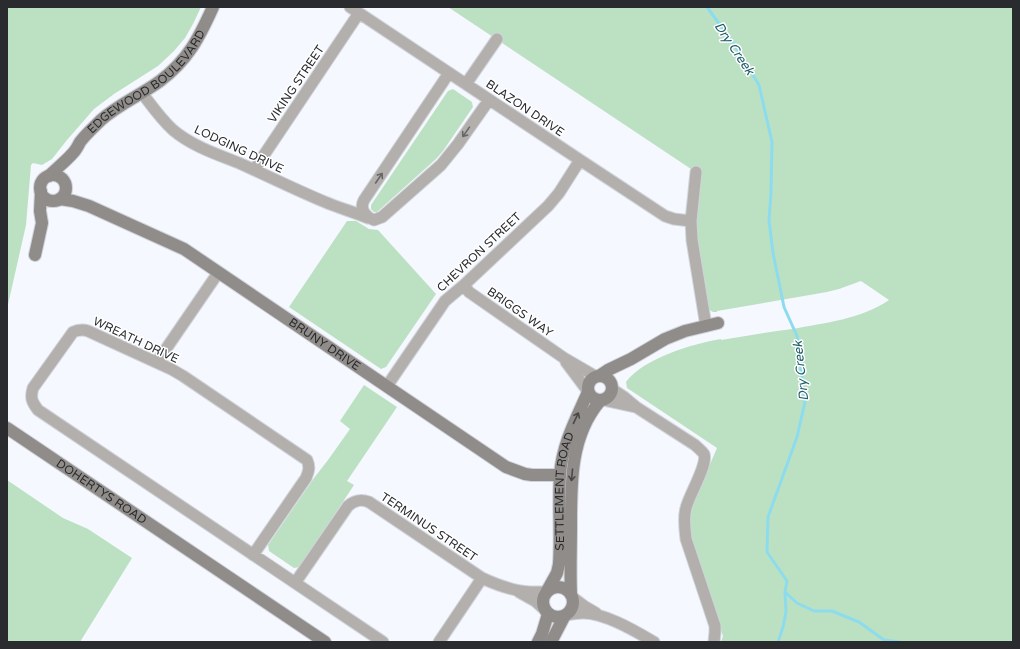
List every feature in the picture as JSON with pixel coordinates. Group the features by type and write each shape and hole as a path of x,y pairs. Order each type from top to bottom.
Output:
{"street":[{"name":"EDGEWOOD BOULEVARD","path":"49,176 74,152 85,136 102,120 169,74 191,50 213,7"},
{"name":"BLAZON DRIVE","path":"354,10 665,216 674,220 691,221"},
{"name":"VIKING STREET","path":"254,170 354,10"},
{"path":"466,84 497,39"},
{"path":"365,212 449,73"},
{"name":"LODGING DRIVE","path":"142,93 162,120 187,140 341,209 357,213 365,212"},
{"path":"341,209 351,209 365,212 374,220 382,217 441,165 458,144 489,100"},
{"name":"EDGEWOOD BOULEVARD","path":"66,185 74,152"},
{"name":"CHEVRON STREET","path":"387,386 445,301 548,206 559,193 580,160"},
{"path":"696,172 691,221 692,240 706,326"},
{"path":"35,254 42,223 58,200 64,195 66,185 63,180 57,176 49,176 42,183 40,211 42,223"},
{"name":"BRUNY DRIVE","path":"66,185 90,206"},
{"path":"41,191 42,194 50,201 58,200"},
{"name":"BRUNY DRIVE","path":"58,200 73,201 90,206 184,249 506,467 525,474 560,475"},
{"path":"157,362 218,273"},
{"name":"BRIGGS WAY","path":"464,285 469,292 564,358 597,376"},
{"path":"636,407 592,398 587,391 587,385 597,376 631,359 665,339 685,331 718,323"},
{"name":"WREATH DRIVE","path":"254,555 306,478 309,465 307,460 183,376 157,362 88,331 77,330 73,332 33,388 31,395 34,405 38,410 383,642"},
{"name":"BRIGGS WAY","path":"564,358 587,391"},
{"path":"602,400 609,396 617,376 631,359"},
{"path":"597,376 603,376 609,380 612,388 636,407 695,445 704,455 703,466 686,507 684,526 686,539 715,626 716,632 714,642"},
{"name":"SETTLEMENT ROAD","path":"547,592 557,573 559,564 560,475 565,446 587,391"},
{"name":"SETTLEMENT ROAD","path":"572,596 570,580 571,492 574,459 582,432 595,407 602,400"},
{"name":"DOHERTYS ROAD","path":"7,428 325,642"},
{"name":"TERMINUS STREET","path":"295,584 348,506 358,500 364,500 482,578 516,590 547,592"},
{"name":"DOHERTYS ROAD","path":"196,555 313,642"},
{"path":"439,642 482,578"},
{"path":"601,617 584,606 564,588 551,588 544,596 543,606 546,612 556,618 584,613 601,617 636,632 654,642"},
{"name":"TERMINUS STREET","path":"516,590 535,601 546,612"},
{"path":"551,642 573,607 574,602 572,596"},
{"path":"538,642 542,634 546,612"}],"green space":[{"path":"7,7 201,7 185,38 158,66 114,94 94,109 52,159 42,165 33,163 31,165 26,225 7,309"},
{"path":"448,7 1013,7 1013,642 721,642 723,636 690,536 689,516 717,448 627,388 626,382 634,373 644,366 669,353 683,348 721,339 830,322 867,312 889,300 861,281 827,292 717,312 713,312 708,309 697,246 696,216 700,175"},
{"path":"453,89 472,102 473,107 436,159 377,212 374,212 371,209 371,205 448,91"},
{"path":"347,221 356,221 369,229 378,230 436,294 386,367 381,369 289,307"},
{"path":"364,385 397,407 347,481 354,485 300,567 294,568 269,551 268,545 350,429 340,421"},
{"path":"7,480 63,518 88,529 132,558 80,642 7,642"}],"waterway":[{"name":"Dry Creek","path":"707,7 736,47 759,85 772,142 769,220 773,253 784,307 797,336 805,402 797,437 768,517 767,552 787,581 785,592 797,603 814,611 832,611 859,622 884,640 900,642"},
{"path":"778,642 786,612 785,592"}]}
